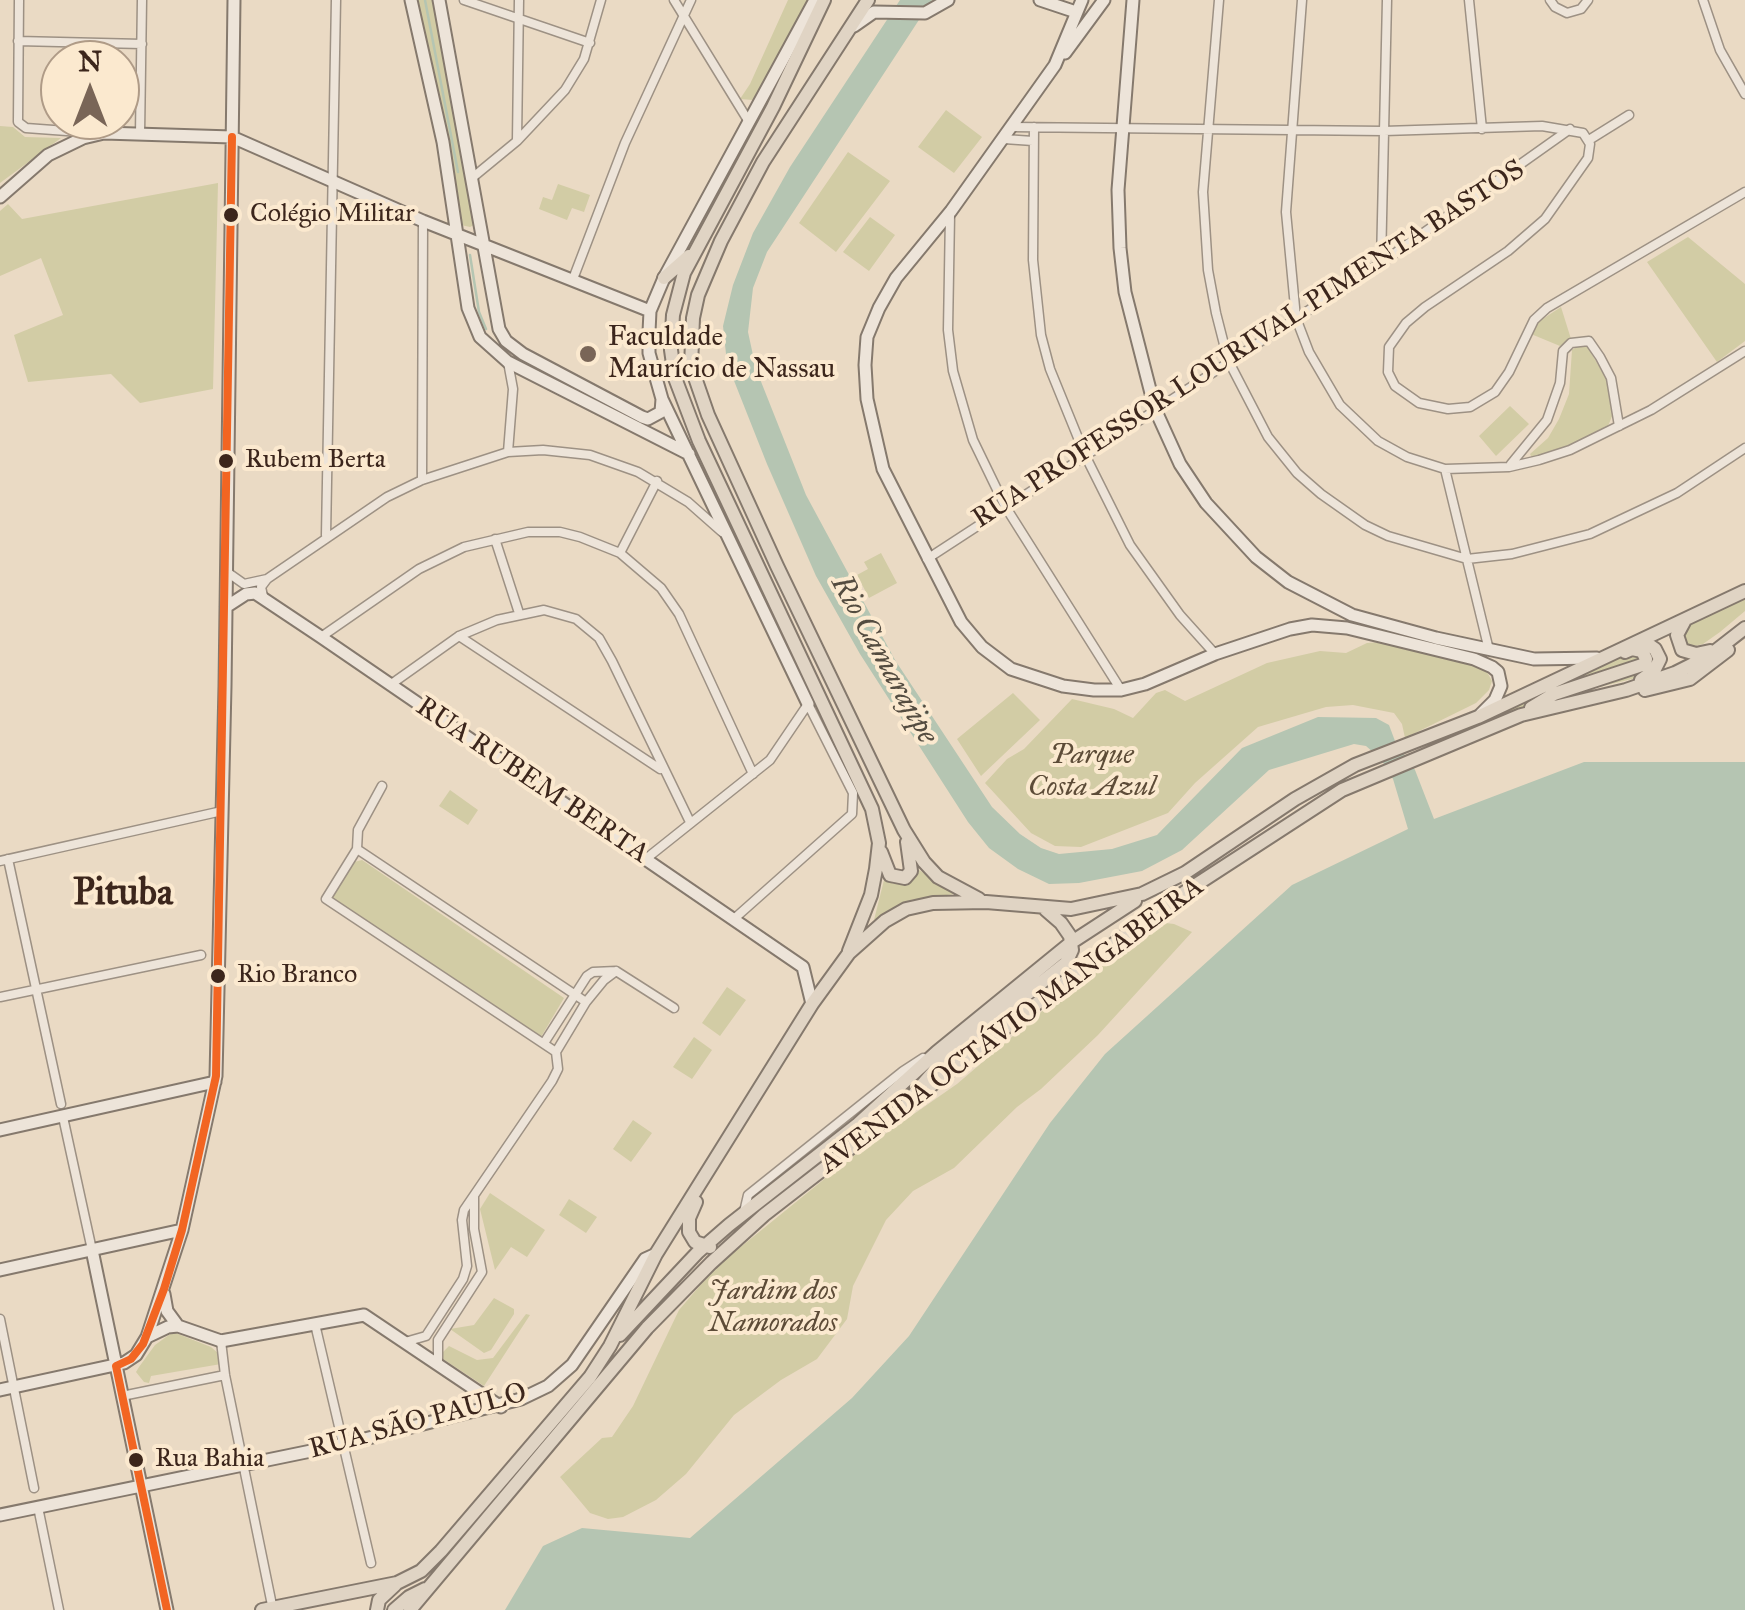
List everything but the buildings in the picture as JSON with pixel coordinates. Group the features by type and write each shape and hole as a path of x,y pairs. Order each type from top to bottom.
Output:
{"main road":[{"path":"824,0 773,107 694,252 673,315 671,350 675,378 699,441 866,793 890,875 905,878 911,864 904,830"},
{"path":"868,0 764,162 708,269 693,318 691,366 708,416 769,550 904,830 938,876 986,902"},
{"path":"773,107 788,52"},
{"path":"664,278 694,252"},
{"name":"AVENIDA OCTÁVIO MANGABEIRA","path":"410,1610 646,1328 738,1239 764,1215 1185,892 1322,802 1420,747 1745,591"},
{"path":"1686,620 1677,635 1682,650 1704,653 1724,645"},
{"path":"1622,691 1660,688 1690,680 1724,656 1744,629"},
{"name":"AVENIDA OCTÁVIO MANGABEIRA","path":"610,1346 705,1246 858,1124 937,1052 1072,942 1154,889 1185,874 1295,799 1355,765 1521,715 1622,691 1695,665 1744,629"},
{"path":"1622,691 1654,671 1660,662 1656,649 1642,640"},
{"path":"1521,715 1554,694 1639,668 1644,664 1645,654 1632,649 1548,688 1528,693"},
{"path":"789,658 812,679"},
{"path":"848,953 872,890 878,843"},
{"name":"AVENIDA OCTÁVIO MANGABEIRA","path":"986,902 1044,909 1089,907 1154,889"},
{"path":"377,1610 379,1600 442,1551 569,1402 610,1346 656,1254 848,953 885,921 906,909 948,901 986,902"},
{"path":"901,1109 943,1061 1066,963 1072,942 1061,922 1044,909"},
{"path":"704,1180 688,1226 691,1237 705,1246 738,1239"},
{"path":"269,1609 397,1584"},
{"path":"394,1610 428,1588"}],"street":[{"path":"19,0 20,124 40,129"},
{"path":"142,0 140,134 232,137 456,234 650,311"},
{"path":"7,1389 116,1366 131,1359 146,1338 182,1230 215,1082 227,572 234,0"},
{"path":"326,536 336,0"},
{"path":"411,0 443,142 472,322 490,349 508,362 689,454"},
{"path":"438,0 499,328 513,348 642,417 648,419 661,412 662,399"},
{"path":"464,0 590,42"},
{"path":"517,141 519,0"},
{"path":"472,178 517,141 565,90 590,42 601,0"},
{"path":"674,0 750,122"},
{"path":"573,279 625,143 691,0"},
{"path":"735,918 842,826 852,814 853,794 662,399 649,353 650,311 664,278 815,0"},
{"path":"844,36 868,14 919,14 948,0"},
{"path":"1040,0 1078,4"},
{"path":"1064,0 1078,4"},
{"path":"1104,0 951,210 896,278 868,337 864,365 873,434 883,469 926,558 961,622 982,646 1011,669 1062,686 1120,690 1145,684 1267,635 1312,625 1355,630 1485,663 1498,672 1501,686 1495,700 1478,717"},
{"path":"1132,0 1122,128 1120,248 1125,292 1155,409 1180,464 1232,534 1288,582 1352,615 1489,650 1552,661 1606,656"},
{"path":"1219,0 1204,192 1208,270 1228,360 1268,438 1321,494 1388,536 1466,559 1512,554 1590,534 1677,493 1745,448"},
{"path":"1302,0 1286,236 1296,318 1323,378 1358,424 1378,441 1446,470 1509,466 1570,450 1620,426 1745,351"},
{"path":"1381,263 1387,0"},
{"path":"1470,0 1482,130"},
{"path":"1550,0 1567,13 1581,10 1588,0"},
{"path":"1703,0 1720,50 1745,94"},
{"path":"1055,65 1078,4"},
{"path":"18,42 142,44"},
{"path":"1589,140 1629,115"},
{"path":"1012,127 1384,131 1542,126 1582,133 1589,140 1588,158 1545,218 1508,250 1425,307 1389,347 1388,372 1406,396 1448,409 1484,401 1503,383 1530,328 1547,308 1745,192"},
{"path":"1034,127 1033,260 1041,335 1050,369 1085,455 1130,545 1156,585 1216,654"},
{"name":"RUA PROFESSOR LOURIVAL PIMENTA BASTOS","path":"926,558 1381,263 1570,129"},
{"path":"0,196 57,149 85,140"},
{"path":"1002,140 1034,141"},
{"path":"951,210 946,290 954,371 974,440 1006,506 1120,690"},
{"path":"422,480 423,220"},
{"path":"1509,466 1547,420 1560,383 1563,352 1571,343 1589,341 1600,357 1610,378 1620,426"},
{"path":"508,362 512,389 508,452"},
{"path":"227,572 244,584 266,580 387,497 422,480 508,452 543,450 590,455 657,481 730,538"},
{"path":"1446,470 1489,650"},
{"path":"620,552 657,481"},
{"path":"320,637 443,556 528,532 560,532 620,552 661,588 678,614 754,774"},
{"path":"495,539 519,613"},
{"path":"266,580 261,593 266,601"},
{"path":"226,607 246,594 254,593 266,601"},
{"path":"1312,625 1322,612 1316,598"},
{"name":"RUA RUBEM BERTA","path":"266,601 803,967 812,1004"},
{"path":"390,685 460,636 519,613 561,612 590,628 612,661 690,822"},
{"path":"460,636 664,771"},
{"path":"646,858 754,774 777,752 808,704"},
{"path":"382,786 358,830 357,849 586,1002"},
{"path":"168,1610 62,1110 4,860 222,811"},
{"path":"357,849 326,899 556,1052"},
{"path":"0,997 201,955"},
{"path":"544,1044 574,994 593,972 616,971 674,1008"},
{"path":"404,1342 426,1336 462,1280 467,1266 462,1214 552,1081 558,1069 556,1052 586,1002 616,971"},
{"path":"0,1130 62,1110 215,1082"},
{"path":"438,1365 438,1340 480,1278 474,1196"},
{"path":"0,1270 182,1230"},
{"name":"RUA SÃO PAULO","path":"0,1515 345,1444 501,1407 534,1394 560,1377 585,1348 645,1259 656,1254"},
{"path":"467,1266 482,1267"},
{"path":"164,1290 167,1311 178,1326"},
{"path":"146,1338 178,1326 221,1340 364,1314 501,1407"},
{"path":"0,1320 7,1389 34,1488"},
{"path":"315,1323 370,1563"},
{"path":"221,1340 269,1609"},
{"path":"122,1396 225,1375"},
{"path":"38,1507 59,1610"}],"green space":[{"path":"415,0 435,0 478,223 470,227 461,225 446,125"},
{"path":"788,0 807,0 760,93 753,100 740,99 750,84"},
{"path":"946,110 982,137 954,173 918,147"},
{"path":"0,126 13,127 25,137 58,140 0,183"},
{"path":"848,152 890,181 836,252 799,223"},
{"path":"218,183 213,389 140,403 111,374 28,382 14,335 63,315 41,258 0,276 0,211 8,204 22,219"},
{"path":"558,184 590,195 584,212 572,208 567,220 539,209 543,197 552,200"},
{"path":"870,217 895,235 869,271 843,252"},
{"path":"1688,237 1745,284 1745,341 1717,362 1647,262"},
{"path":"1561,307 1571,339 1560,346 1531,334 1538,322"},
{"path":"1581,344 1587,346 1607,380 1613,414 1608,426 1581,442 1532,458 1530,454 1548,438 1559,419 1569,394 1572,350"},
{"path":"1510,406 1529,424 1496,456 1479,436"},
{"path":"881,553 897,583 869,598 857,575 868,569 864,562"},
{"path":"1745,597 1745,611 1720,632 1703,644 1690,647 1683,642 1686,627"},
{"name":"Parque Costa Azul","path":"1381,642 1475,665 1487,672 1492,681 1489,690 1476,703 1405,738 1394,713 1353,705 1326,707 1258,727 1195,783 1168,813 1081,847 1055,846 1031,833 985,783 1072,699 1133,718 1156,693 1165,690 1185,701 1267,663 1320,651 1346,653 1367,643"},
{"path":"1637,649 1649,650 1656,656 1640,677 1534,703 1500,716 1499,713"},
{"path":"1013,693 1040,720 981,776 957,739"},
{"path":"450,790 478,810 468,825 439,806"},
{"path":"362,860 564,998 541,1037 330,899 354,862"},
{"path":"919,870 955,894 910,900 874,920 884,880 906,884"},
{"name":"Jardim dos Namorados","path":"1157,922 1192,932 1098,1035 1041,1089 954,1168 913,1191 886,1220 853,1286 847,1319 817,1359 734,1415 686,1474 656,1500 623,1517 608,1519 590,1513 560,1477 602,1438 612,1437 633,1406 679,1310 716,1267 849,1159 957,1084 1132,934"},
{"path":"727,987 746,1000 720,1036 702,1023"},
{"path":"694,1037 712,1050 692,1079 673,1067"},
{"path":"633,1120 652,1133 631,1162 613,1149"},
{"path":"490,1193 545,1230 527,1257 511,1247 495,1270 480,1209"},
{"path":"569,1199 597,1217 586,1233 559,1215"},
{"path":"494,1298 514,1309 514,1314 491,1350 484,1353 450,1329 474,1325"},
{"path":"526,1314 530,1315 484,1386 443,1359 449,1346 477,1360 493,1358"},
{"path":"173,1332 211,1347 219,1354 221,1364 151,1376 149,1383 144,1382 136,1372 155,1345"}],"water":[{"name":"Rio Camarajipe","path":"900,0 932,0 767,252 753,288 748,332 756,369 806,495 895,660 992,807 1020,834 1059,854 1112,849 1157,835 1242,748 1318,717 1376,718 1389,725 1415,770 1434,819 1584,762 1745,762 1745,1610 505,1610 543,1546 582,1528 690,1538 852,1398 909,1336 1050,1123 1105,1054 1292,885 1408,829 1393,779 1381,759 1366,746 1354,744 1269,770 1182,850 1142,871 1079,883 1049,884 1018,869 989,848 968,822 860,654 816,576 767,464 727,363 723,326 733,285 753,233 790,167"}],"waterway":[{"path":"425,0 458,172"},
{"path":"470,255 479,312 486,329"}],"transit line":[{"path":"167,1610 116,1366 131,1359 143,1344 164,1289 182,1230 216,1076 232,137"}],"place":[{"name":"Colégio Militar","path":"231,215"},
{"name":"Faculdade Maurício de Nassau","path":"588,354"},
{"name":"Rubem Berta","path":"226,461"},
{"name":"Rio Branco","path":"218,976"},
{"name":"Rua Bahia","path":"136,1460"}],"district":[{"name":"Pituba","path":"123,895"}]}
